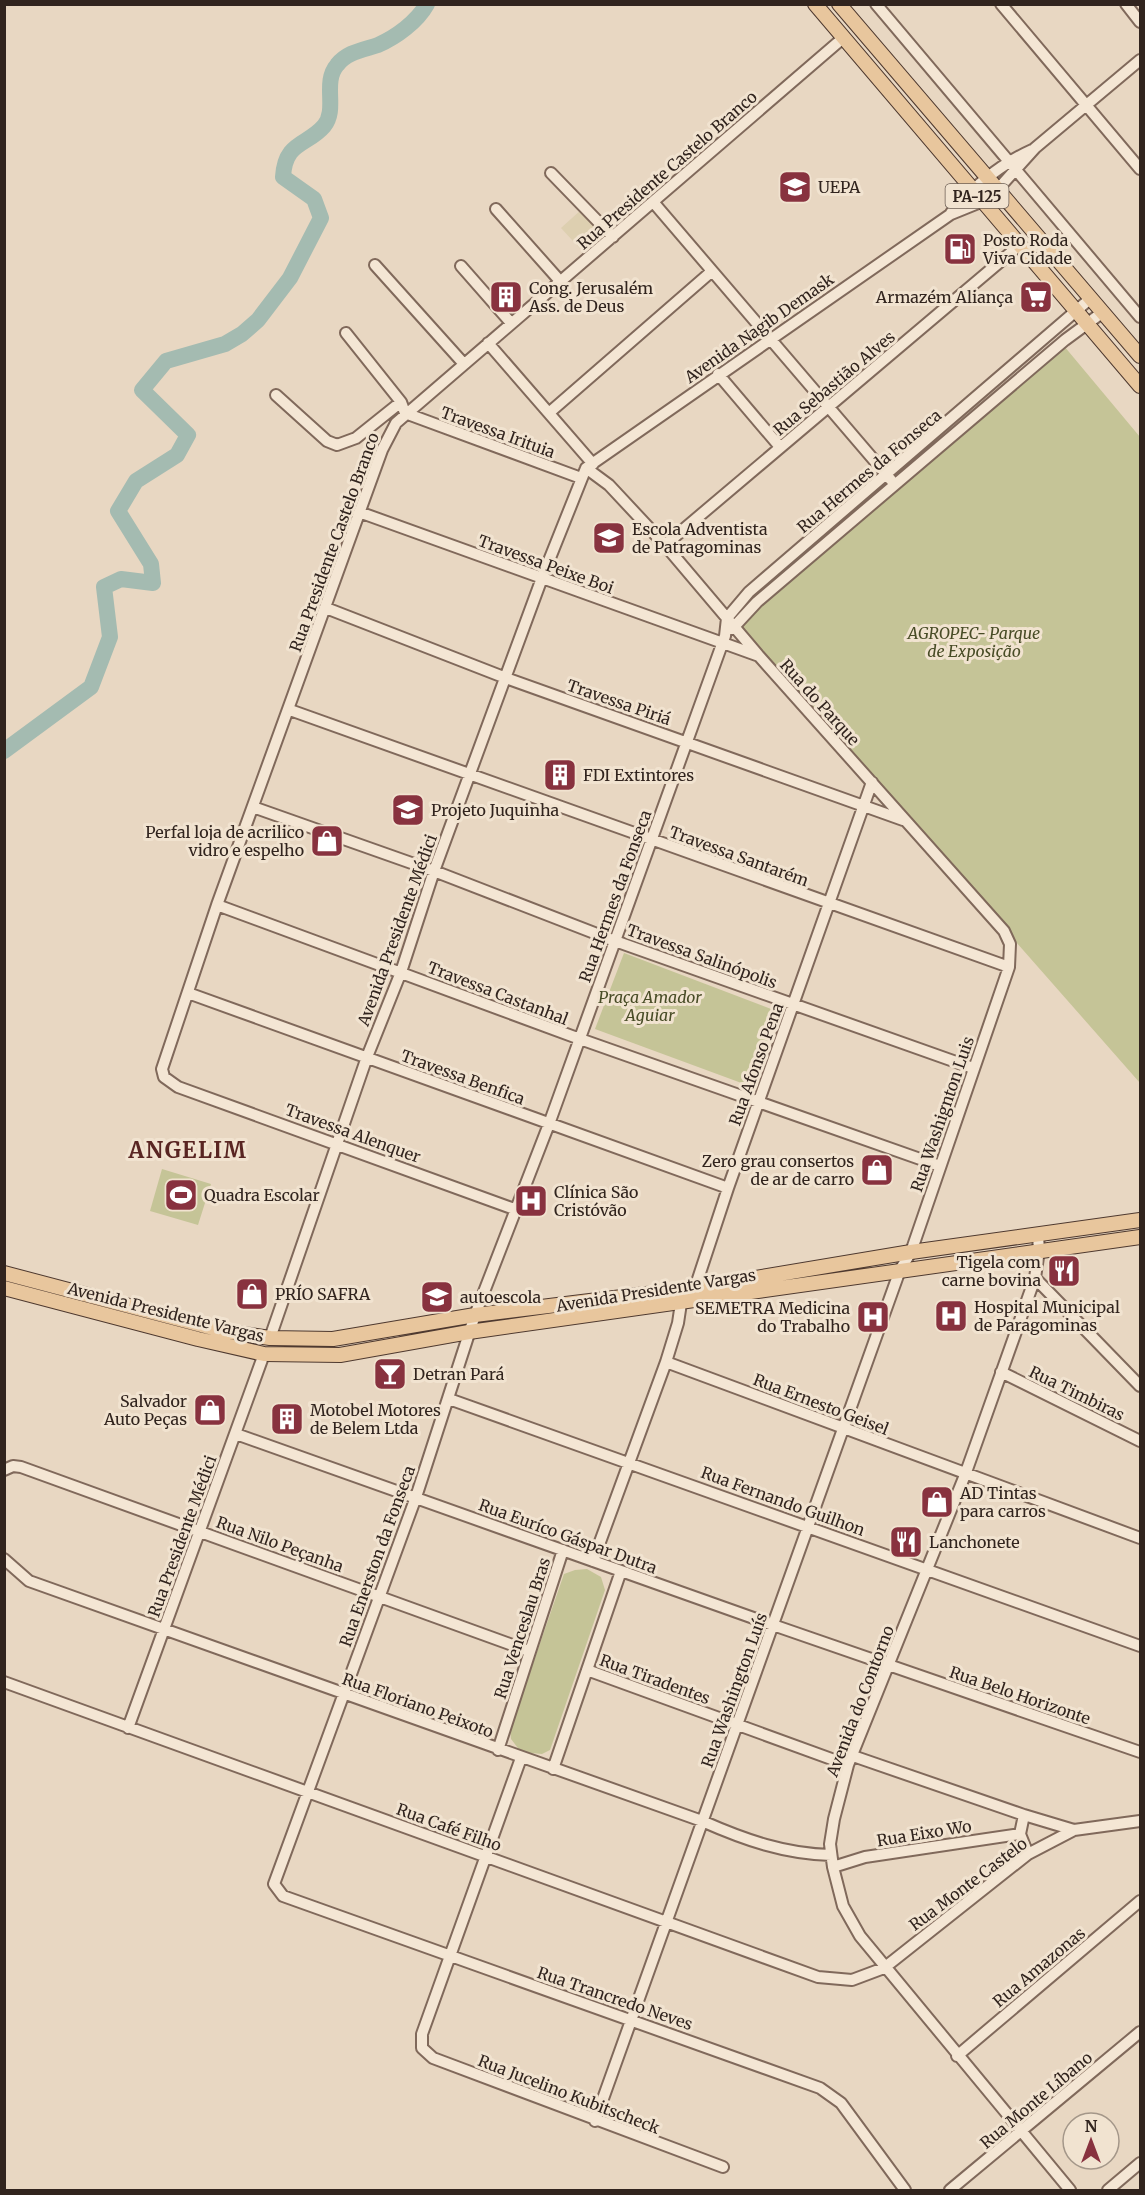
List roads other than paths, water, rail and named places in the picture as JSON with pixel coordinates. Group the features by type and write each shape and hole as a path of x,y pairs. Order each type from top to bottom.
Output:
{"main road":[{"name":"PA-125","path":"815,4 1140,386"},
{"name":"PA-125","path":"839,4 1140,356"},
{"name":"Avenida Presidente Vargas","path":"4,1288 264,1354 340,1355 469,1332 900,1270 1039,1243 1140,1220"},
{"name":"Avenida Presidente Vargas","path":"4,1273 224,1331 270,1338 333,1339 475,1315 695,1288 911,1252 1140,1237"}],"street":[{"path":"876,4 1140,317"},
{"path":"1001,4 1140,169"},
{"path":"1126,4 1140,22"},
{"name":"Rua Presidente Castelo Branco","path":"178,1087 164,1077 162,1069 217,905 290,710 359,512 392,429 405,413 654,203 843,38"},
{"path":"1035,148 1140,60"},
{"name":"Avenida Nagib Demask","path":"951,214 972,189 987,177 1009,160 1035,148"},
{"name":"Avenida Nagib Demask","path":"587,470 718,374 951,214 983,201 1017,170 1035,148"},
{"path":"551,173 613,237"},
{"path":"654,203 892,480"},
{"path":"496,209 560,281"},
{"name":"Rua Sebastião Alves","path":"665,544 1021,244"},
{"path":"375,265 464,364"},
{"path":"461,266 511,322"},
{"path":"550,412 711,272"},
{"name":"Rua Hermes da Fonseca","path":"469,1332 580,1040 723,640 727,618 749,592 892,480 1091,298"},
{"path":"723,640 757,602 892,480 1103,312"},
{"path":"346,333 401,402 405,413"},
{"path":"488,343 550,412 587,470"},
{"path":"718,374 780,447"},
{"path":"276,395 327,441 337,446 356,438 401,402"},
{"name":"Travessa Irituia","path":"405,413 587,470"},
{"name":"Rua do Parque","path":"587,470 609,485 665,544 759,656 1004,931 1010,944 1009,967"},
{"name":"Avenida Presidente Médici","path":"270,1338 339,1144 367,1057 401,972 434,871 542,578 587,470"},
{"name":"Travessa Peixe Boi","path":"359,512 723,640 759,656"},
{"name":"Travessa Piriá","path":"326,608 506,678 905,820"},
{"name":"Travessa Santarém","path":"290,710 829,905 1009,967"},
{"name":"Rua Afonso Pena","path":"695,1288 758,1102 872,782"},
{"name":"Travessa Salinópolis","path":"253,807 434,871 615,941 973,1068"},
{"name":"Travessa Castanhal","path":"217,905 580,1040 940,1166"},
{"name":"Rua Washignton Luis","path":"900,1270 911,1252 1009,967"},
{"name":"Travessa Benfica","path":"188,993 728,1188"},
{"name":"Travessa Alenquer","path":"178,1087 517,1210"},
{"name":"Avenida do Contorno","path":"1039,1243 1035,1278 965,1475 851,1761 834,1820 831,1855 843,1906 860,1936 884,1968 1070,2190"},
{"name":"Rua Washington Luís","path":"595,2121 900,1270"},
{"path":"1035,1278 1140,1386"},
{"path":"593,1561 666,1362 678,1323 681,1303"},
{"name":"Rua Enerston da Fonseca","path":"276,1889 276,1877 309,1793 342,1693 416,1497 469,1332"},
{"name":"Rua Presidente Médici","path":"128,1728 264,1354"},
{"name":"Rua Ernesto Geisel","path":"666,1362 965,1475 1140,1538"},
{"name":"Rua Timbiras","path":"1001,1372 1140,1441"},
{"name":"Rua Fernando Guilhon","path":"449,1399 628,1461 1140,1646"},
{"name":"Rua Euríco Gáspar Dutra","path":"236,1434 890,1666"},
{"name":"Rua Nilo Peçanha","path":"4,1470 13,1466 21,1467 529,1651"},
{"name":"Rua Venceslau Bras","path":"498,1750 563,1550"},
{"name":"Rua Floriano Peixoto","path":"4,1559 29,1581 498,1750 780,1850 831,1855"},
{"path":"553,1769 621,1571"},
{"name":"Rua Belo Horizonte","path":"890,1666 1140,1752"},
{"name":"Rua Tiradentes","path":"587,1670 736,1725 1074,1830"},
{"name":"Rua Café Filho","path":"4,1682 818,1977 852,1980 884,1968"},
{"path":"451,1957 521,1758"},
{"path":"1024,1815 1020,1834 1028,1854"},
{"path":"1074,1830 1140,1821"},
{"name":"Rua Monte Castelo","path":"884,1968 1028,1854 1074,1830"},
{"name":"Rua Eixo Wo","path":"832,1867 865,1857 1020,1834"},
{"name":"Rua Trancredo Neves","path":"276,1889 283,1896 631,2019 832,2095 841,2103 904,2190"},
{"name":"Rua Amazonas","path":"957,2056 1140,1901"},
{"name":"Rua Jucelino Kubitscheck","path":"451,1957 422,2034 422,2048 433,2058 595,2121 723,2167"},
{"name":"Rua Monte Líbano","path":"950,2190 1023,2132 1140,2032"},
{"path":"1108,2190 1140,2163"}],"waterway":[{"path":"4,751 91,687 110,637 104,587 121,579 153,583 151,564 118,511 136,481 177,455 188,435 142,390 166,361 225,344 242,334 258,320 290,278 321,218 314,199 283,177 288,157 292,150 324,126 328,119 331,80 337,65 350,54 392,38 412,23 427,4"}],"place":[{"name":"UEPA","path":"795,187"},
{"name":"Posto Roda Viva Cidade","path":"960,249"},
{"name":"Cong. Jerusalém Ass. de Deus","path":"506,297"},
{"name":"Armazém Aliança","path":"1036,297"},
{"name":"Escola Adventista de Patragominas","path":"609,538"},
{"name":"FDI Extintores","path":"560,775"},
{"name":"Projeto Juquinha","path":"408,810"},
{"name":"Perfal loja de acrilico vidro e espelho","path":"327,841"},
{"name":"Zero grau consertos de ar de carro","path":"877,1170"},
{"name":"Quadra Escolar","path":"181,1195"},
{"name":"Clínica São Cristóvão","path":"531,1201"},
{"name":"Tigela com carne bovina","path":"1064,1271"},
{"name":"PRÍO SAFRA","path":"252,1294"},
{"name":"autoescola","path":"437,1297"},
{"name":"Hospital Municipal de Paragominas","path":"951,1316"},
{"name":"SEMETRA Medicina do Trabalho","path":"873,1317"},
{"name":"Detran Pará","path":"390,1374"},
{"name":"Salvador Auto Peças","path":"210,1410"},
{"name":"Motobel Motores de Belem Ltda","path":"287,1419"},
{"name":"AD Tintas para carros","path":"937,1502"},
{"name":"Lanchonete","path":"906,1542"}],"district":[{"name":"ANGELIM","path":"188,1150"}],"park label":[{"name":"AGROPEC- Parque de Exposição","path":"974,642"},
{"name":"Praça Amador Aguiar","path":"650,1006"}]}
